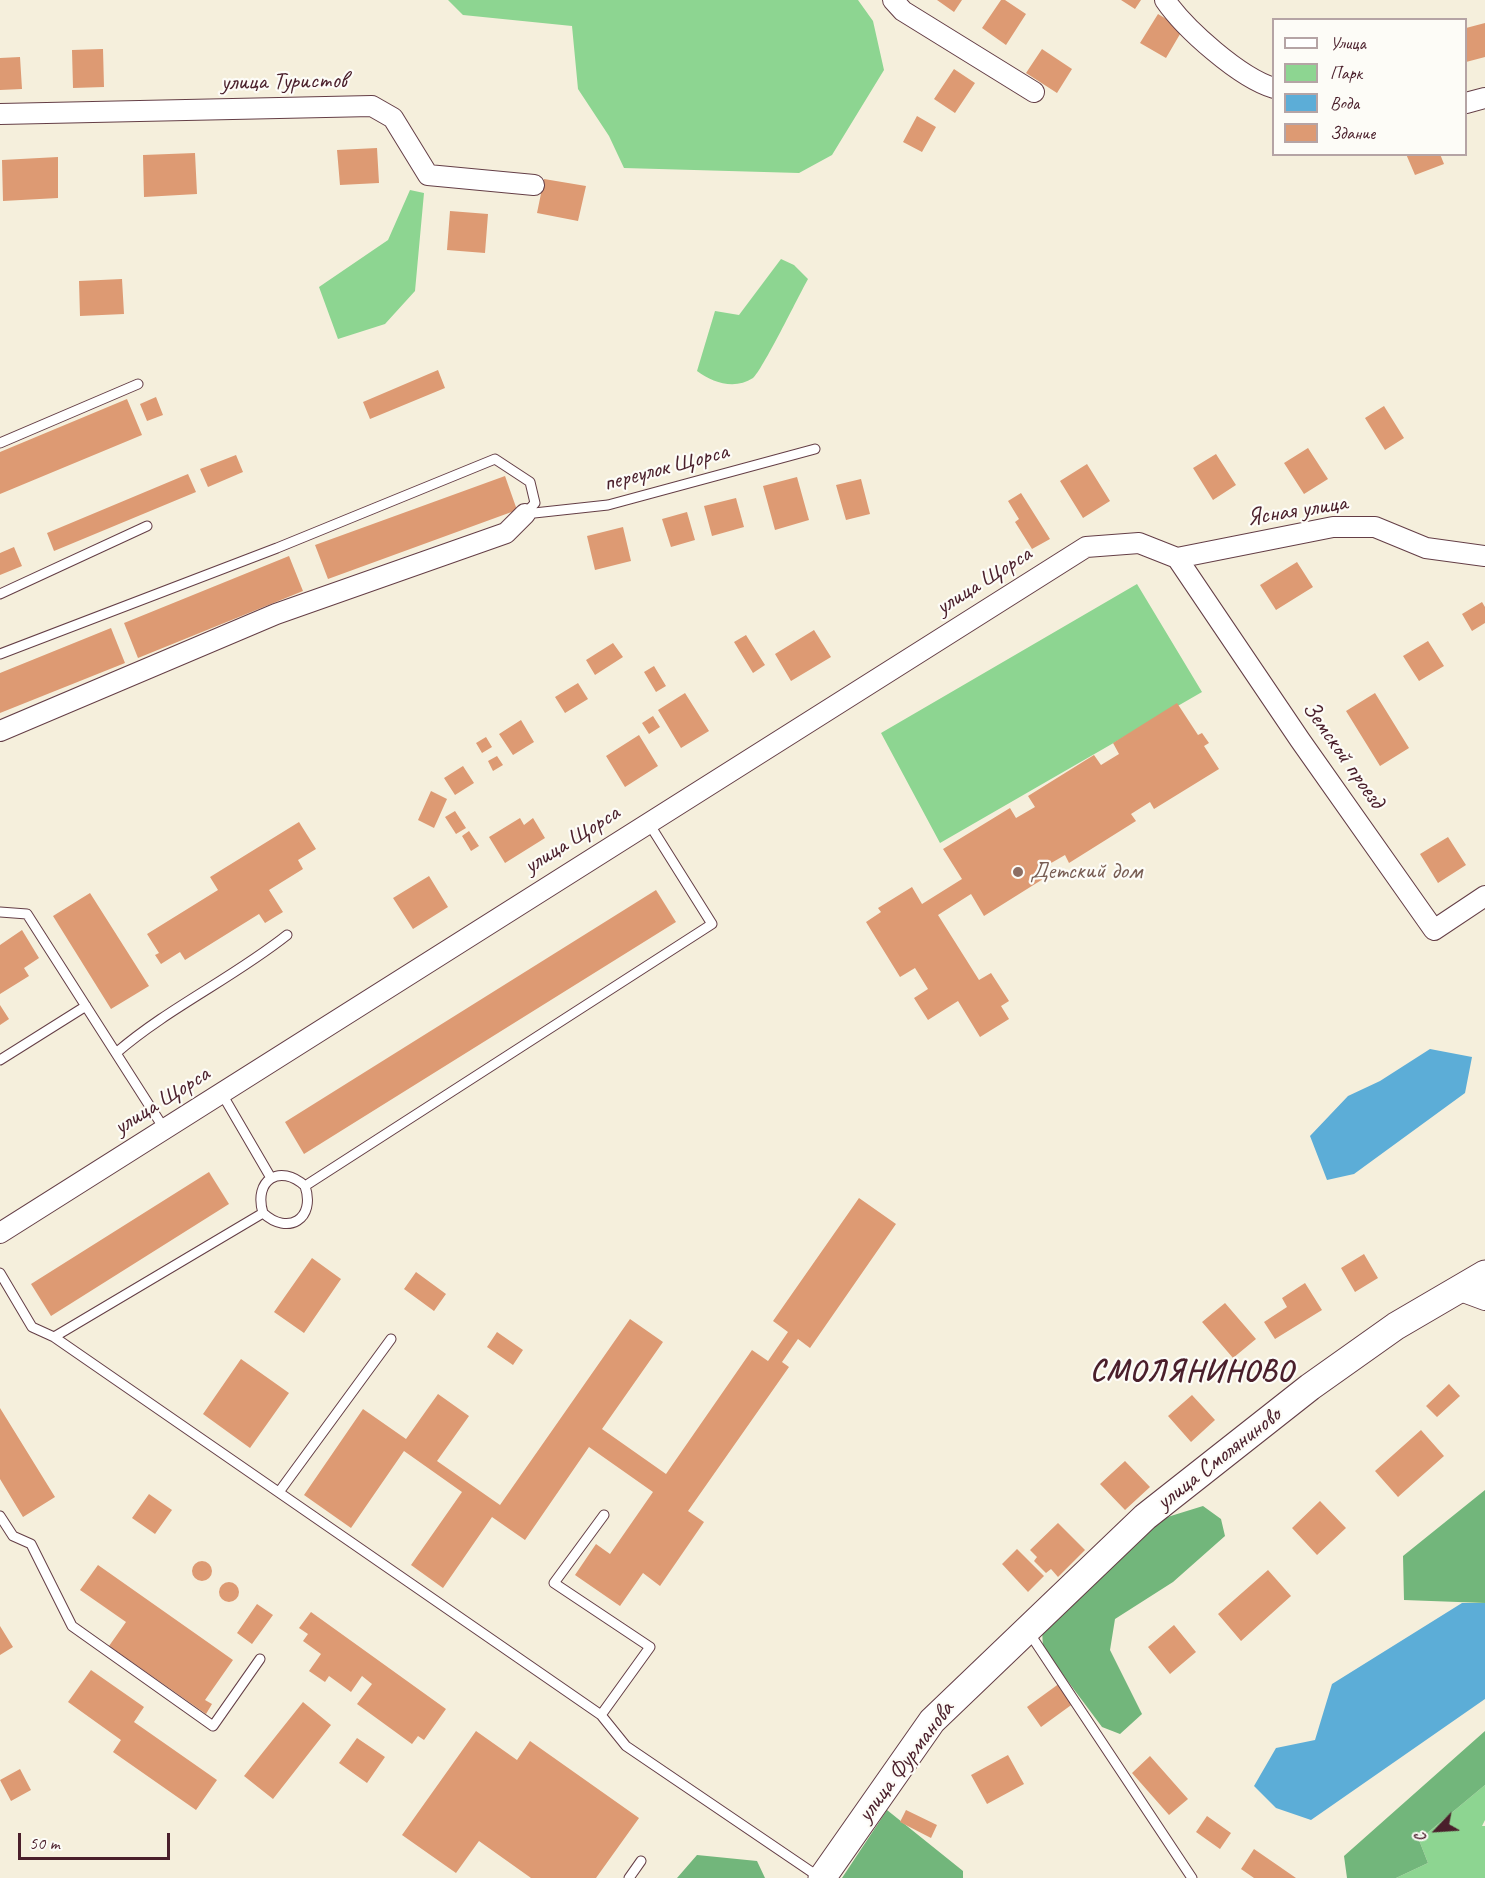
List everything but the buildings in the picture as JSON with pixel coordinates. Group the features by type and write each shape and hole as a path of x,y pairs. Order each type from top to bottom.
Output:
{"main road":[{"name":"улица Смоляниново","path":"1028,1631 1145,1517 1320,1380 1396,1326 1485,1274"},
{"name":"улица Фурманова","path":"822,1878 932,1721 1028,1631"}],"street":[{"path":"893,0 903,11 1034,92"},
{"path":"1165,0 1234,67 1262,85 1272,88"},
{"path":"1467,103 1485,98"},
{"name":"улица Туристов","path":"0,114 372,106 393,118 428,175 534,185"},
{"path":"0,731 276,614 506,533 525,514"},
{"name":"Ясная улица","path":"1181,557 1333,527 1375,526 1426,548 1485,556"},
{"name":"улица Щорса","path":"0,1233 648,822 1086,548 1139,543 1181,557"},
{"name":"Земской проезд","path":"1181,557 1300,740 1434,930 1485,896"},
{"path":"1458,1290 1485,1300"}],"lane":[{"path":"0,443 138,384"},
{"name":"переулок Щорса","path":"525,514 608,505 815,448"},
{"path":"0,654 277,548 495,459 530,482 535,503 525,514"},
{"path":"0,594 147,526"},
{"path":"305,1186 712,924 648,822"},
{"path":"0,912 27,914 165,1130"},
{"path":"116,1053 141,1032 251,963 287,935"},
{"path":"0,1060 86,1006"},
{"path":"222,1094 271,1178"},
{"path":"283,1174 296,1177 305,1186 309,1198 307,1211 298,1221 285,1225 273,1222 263,1213 259,1201 262,1188 271,1178 283,1174"},
{"path":"54,1336 263,1213"},
{"path":"0,1273 32,1327 54,1336 601,1715 626,1746 822,1878"},
{"path":"279,1492 391,1339"},
{"path":"601,1715 650,1647 554,1583 604,1515"},
{"path":"0,1516 13,1536 31,1544 72,1626 213,1726 260,1659"},
{"path":"1028,1631 1192,1878"},
{"path":"629,1878 641,1861"}],"green space":[{"path":"448,0 858,0 873,21 884,70 832,155 799,173 624,168 609,136 578,89 572,26 463,15"},
{"path":"410,190 424,193 415,291 385,324 338,339 319,287 388,240"},
{"path":"781,259 794,265 808,279 758,372 746,382 724,384 697,371 715,311 739,315"},
{"path":"1137,584 1202,692 940,843 881,733"},
{"path":"1485,1490 1485,1603 1404,1600 1403,1556"},
{"path":"1203,1506 1221,1519 1225,1536 1173,1582 1115,1619 1110,1650 1142,1714 1120,1734 1102,1727 1043,1648 1042,1629 1161,1519"},
{"path":"1485,1731 1485,1785 1419,1840 1428,1863 1396,1878 1347,1878 1344,1856"},
{"path":"1485,1785 1485,1820 1482,1826 1485,1826 1485,1878 1396,1878 1428,1863 1419,1840"},
{"path":"887,1810 963,1871 963,1878 842,1878"},
{"path":"697,1855 757,1861 765,1878 677,1878"}],"water":[{"path":"1430,1049 1472,1057 1465,1093 1354,1174 1327,1180 1310,1136 1348,1096 1380,1081"},
{"path":"1462,1603 1485,1603 1485,1699 1311,1820 1276,1808 1254,1786 1276,1748 1315,1740 1332,1684"}],"place":[{"name":"Детский дом","path":"1018,872"}],"district":[{"name":"СМОЛЯНИНОВО","path":"1192,1372"}]}
